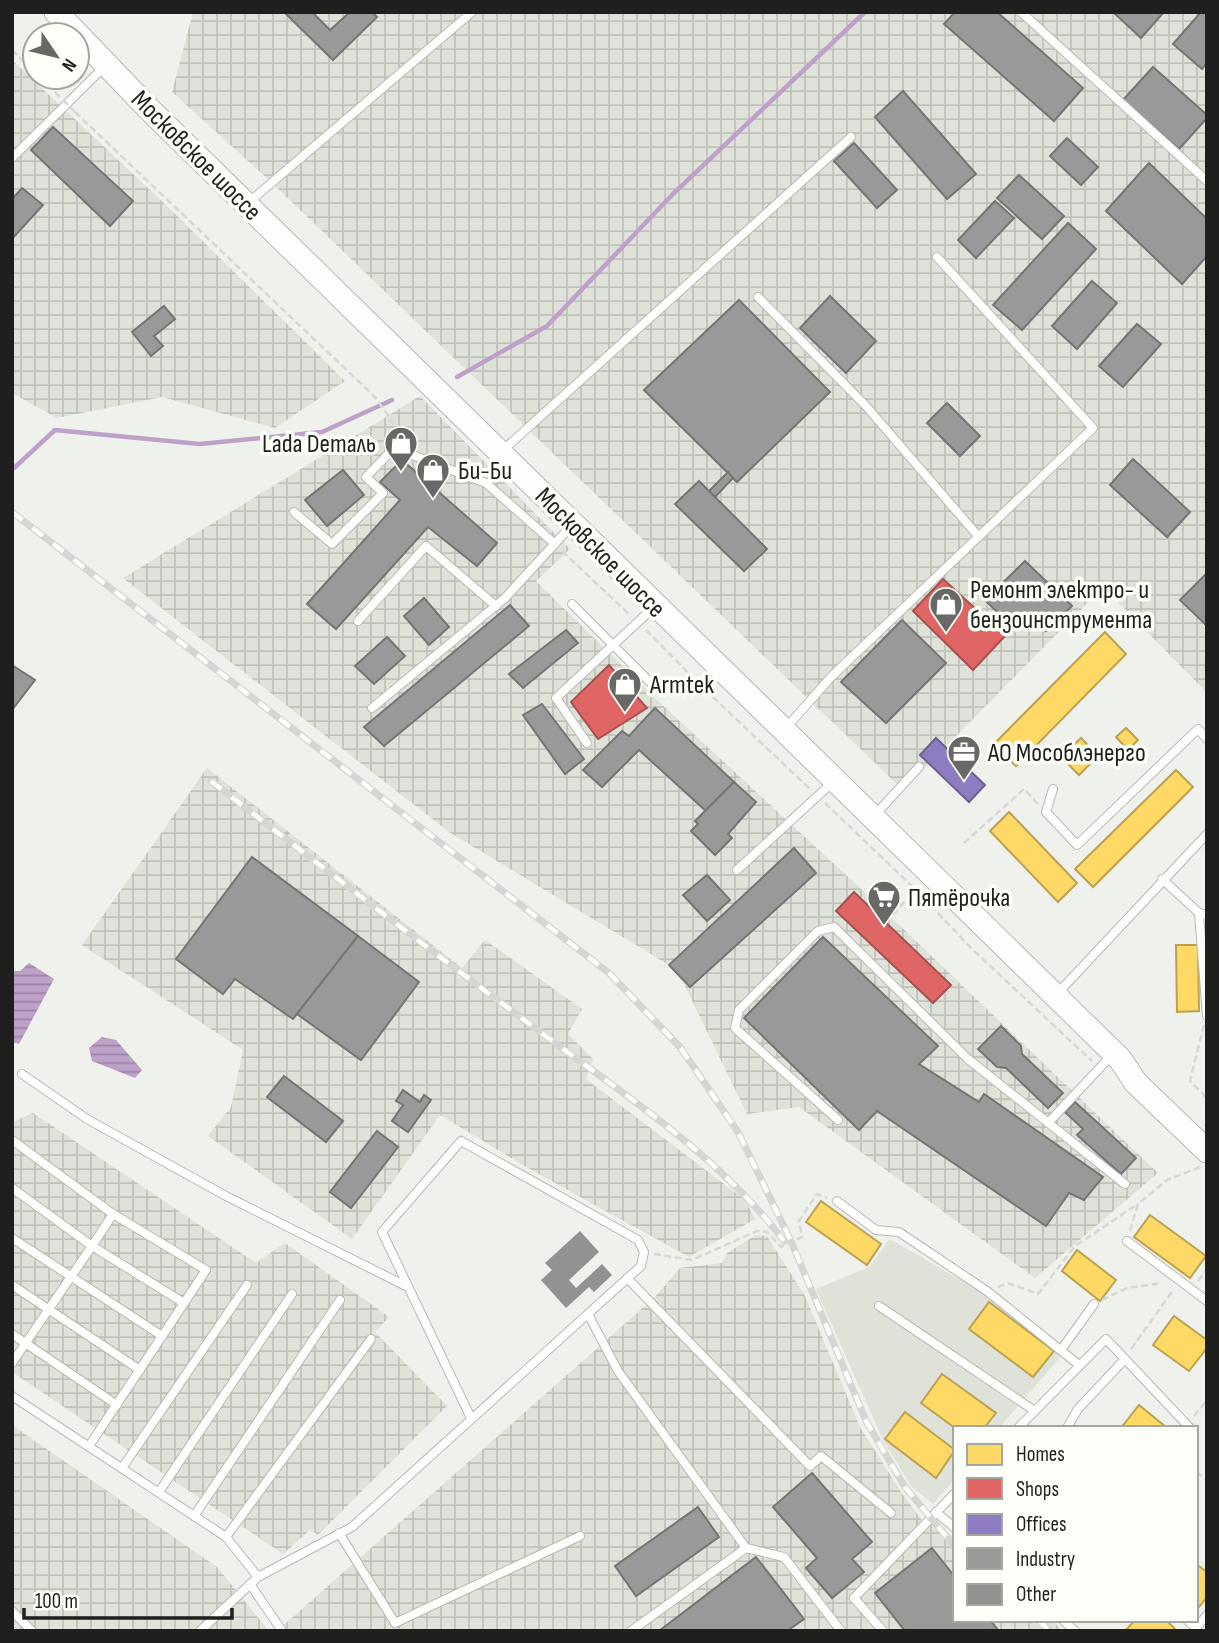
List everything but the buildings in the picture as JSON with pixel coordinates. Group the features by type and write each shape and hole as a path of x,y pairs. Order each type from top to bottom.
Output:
{"main road":[{"name":"Московское шоссе","path":"56,12 247,204 783,731 826,789 872,818 1055,996 1115,1058 1203,1158"},
{"name":"Московское шоссе","path":"1115,1058 1145,1071 1207,1131"}],"lane":[{"path":"247,204 472,12"},
{"path":"1021,12 1207,181"},
{"path":"12,158 106,64"},
{"path":"500,453 851,137"},
{"path":"783,731 832,676 1093,428 937,257"},
{"path":"758,297 866,406 978,536"},
{"path":"294,512 331,544 383,492 366,477 394,448 486,483 555,544"},
{"path":"372,708 496,606 573,524"},
{"path":"358,621 425,546 496,606"},
{"path":"572,604 657,689"},
{"path":"587,743 556,698 656,606"},
{"path":"1054,789 1046,812 1077,845 1198,729 1207,738"},
{"path":"872,818 919,767"},
{"path":"737,870 826,789"},
{"path":"1055,996 1207,834"},
{"path":"1162,879 1203,914 1206,1016"},
{"path":"838,1120 735,1028 739,1010 818,931 834,927 968,1059 1125,1184"},
{"path":"1048,1123 1115,1058"},
{"path":"22,1074 87,1119 226,1196 408,1287"},
{"path":"12,1140 113,1214 206,1270 89,1446"},
{"path":"200,1631 258,1577 352,1527 641,1266 644,1252 638,1240 461,1141 382,1232 471,1419"},
{"path":"12,1188 92,1246 184,1303"},
{"path":"837,1201 876,1230 899,1232 987,1291 1079,1365"},
{"path":"12,1363 113,1214"},
{"path":"12,1238 162,1336"},
{"path":"1127,1241 1207,1301"},
{"path":"627,1278 810,1466 821,1456 891,1513"},
{"path":"12,1285 140,1370"},
{"path":"122,1468 247,1285"},
{"path":"159,1492 292,1294"},
{"path":"194,1516 340,1300"},
{"path":"1061,1350 1094,1304"},
{"path":"878,1306 1035,1411"},
{"path":"588,1314 618,1371 746,1548 784,1557 841,1631"},
{"path":"12,1334 117,1405"},
{"path":"226,1537 371,1339"},
{"path":"1020,1426 1106,1339 1188,1426"},
{"path":"1068,1426 1079,1409 1125,1359"},
{"path":"12,1396 226,1537 258,1577"},
{"path":"883,1631 854,1598 953,1495"},
{"path":"936,1512 953,1526"},
{"path":"339,1533 395,1623 580,1535"},
{"path":"631,1631 746,1548"},
{"path":"250,1584 282,1631"},
{"path":"12,1611 32,1631"},
{"path":"1189,1622 1196,1628 1207,1615"}],"path":[{"path":"54,91 375,397 390,418 400,439 414,455"},
{"path":"555,544 696,681 826,789 915,889 974,950 1061,1030"},
{"path":"964,843 1024,789 1046,812"},
{"path":"893,915 915,889"},
{"path":"1206,1016 1191,1081 1207,1098"},
{"path":"987,1291 1007,1283 1038,1294 1075,1247 1138,1204 1167,1180 1203,1158"},
{"path":"644,1252 692,1260 757,1231 767,1232 781,1247 802,1237 799,1221 817,1194 837,1201"},
{"path":"1127,1241 1138,1204"},
{"path":"1191,1289 1207,1269"},
{"path":"1094,1304 1127,1287 1180,1280"},
{"path":"1125,1359 1180,1280"},
{"path":"1188,1426 1207,1400 1207,1381"}],"shaded area":[{"path":"193,12 1207,12 1207,693 1103,587 903,790 271,182 172,92"},
{"path":"12,60 21,68 21,91 45,91 167,206 345,381 275,428 162,397 57,418 12,393"},
{"path":"420,396 570,549 536,581 657,700 873,900 1158,1173 1035,1278 799,1107 747,1114 682,980 669,965 449,832 123,578"},
{"path":"207,768 462,968 485,940 582,1009 568,1034 593,1059 586,1079 745,1200 755,1219 689,1257 526,1167 440,1115 352,1239 208,1136 231,1107 243,1050 82,945"},
{"path":"29,963 54,979 19,1044 12,1042 12,971 20,971"},
{"path":"102,1037 116,1040 142,1070 135,1078 92,1061 89,1048"},
{"path":"33,1113 256,1263 285,1243 389,1317 375,1332 447,1406 318,1535 310,1530 283,1554 12,1372 12,1122"},
{"path":"756,1235 767,1236 805,1296 860,1427 924,1523 932,1515 953,1538 953,1622 1053,1622 1063,1631 277,1631 654,1298 680,1268 722,1263 727,1253"},
{"path":"890,1239 983,1293 1062,1355 1001,1426 953,1426 953,1481 933,1504 911,1486 884,1442 816,1289 869,1267"},
{"path":"12,1425 217,1567 269,1631 12,1631"}],"waterway":[{"path":"457,377 547,326 673,194 865,12"},
{"path":"14,468 55,430 200,444 322,432 392,400"}],"railway":[{"path":"12,512 609,973 680,1047 738,1132 791,1241 866,1421 905,1487 953,1545"},
{"path":"211,781 450,965 665,1125 728,1179 784,1241"},
{"path":"1040,1622 1050,1631"}],"place":[{"name":"Lada Dеталь","path":"401,473"},
{"name":"Би-Би","path":"433,500"},
{"name":"Ремонт электро- и бензоинструмента","path":"946,634"},
{"name":"Armtek","path":"625,714"},
{"name":"АО Мособлэнерго","path":"964,782"},
{"name":"Пятёрочка","path":"884,927"}]}
